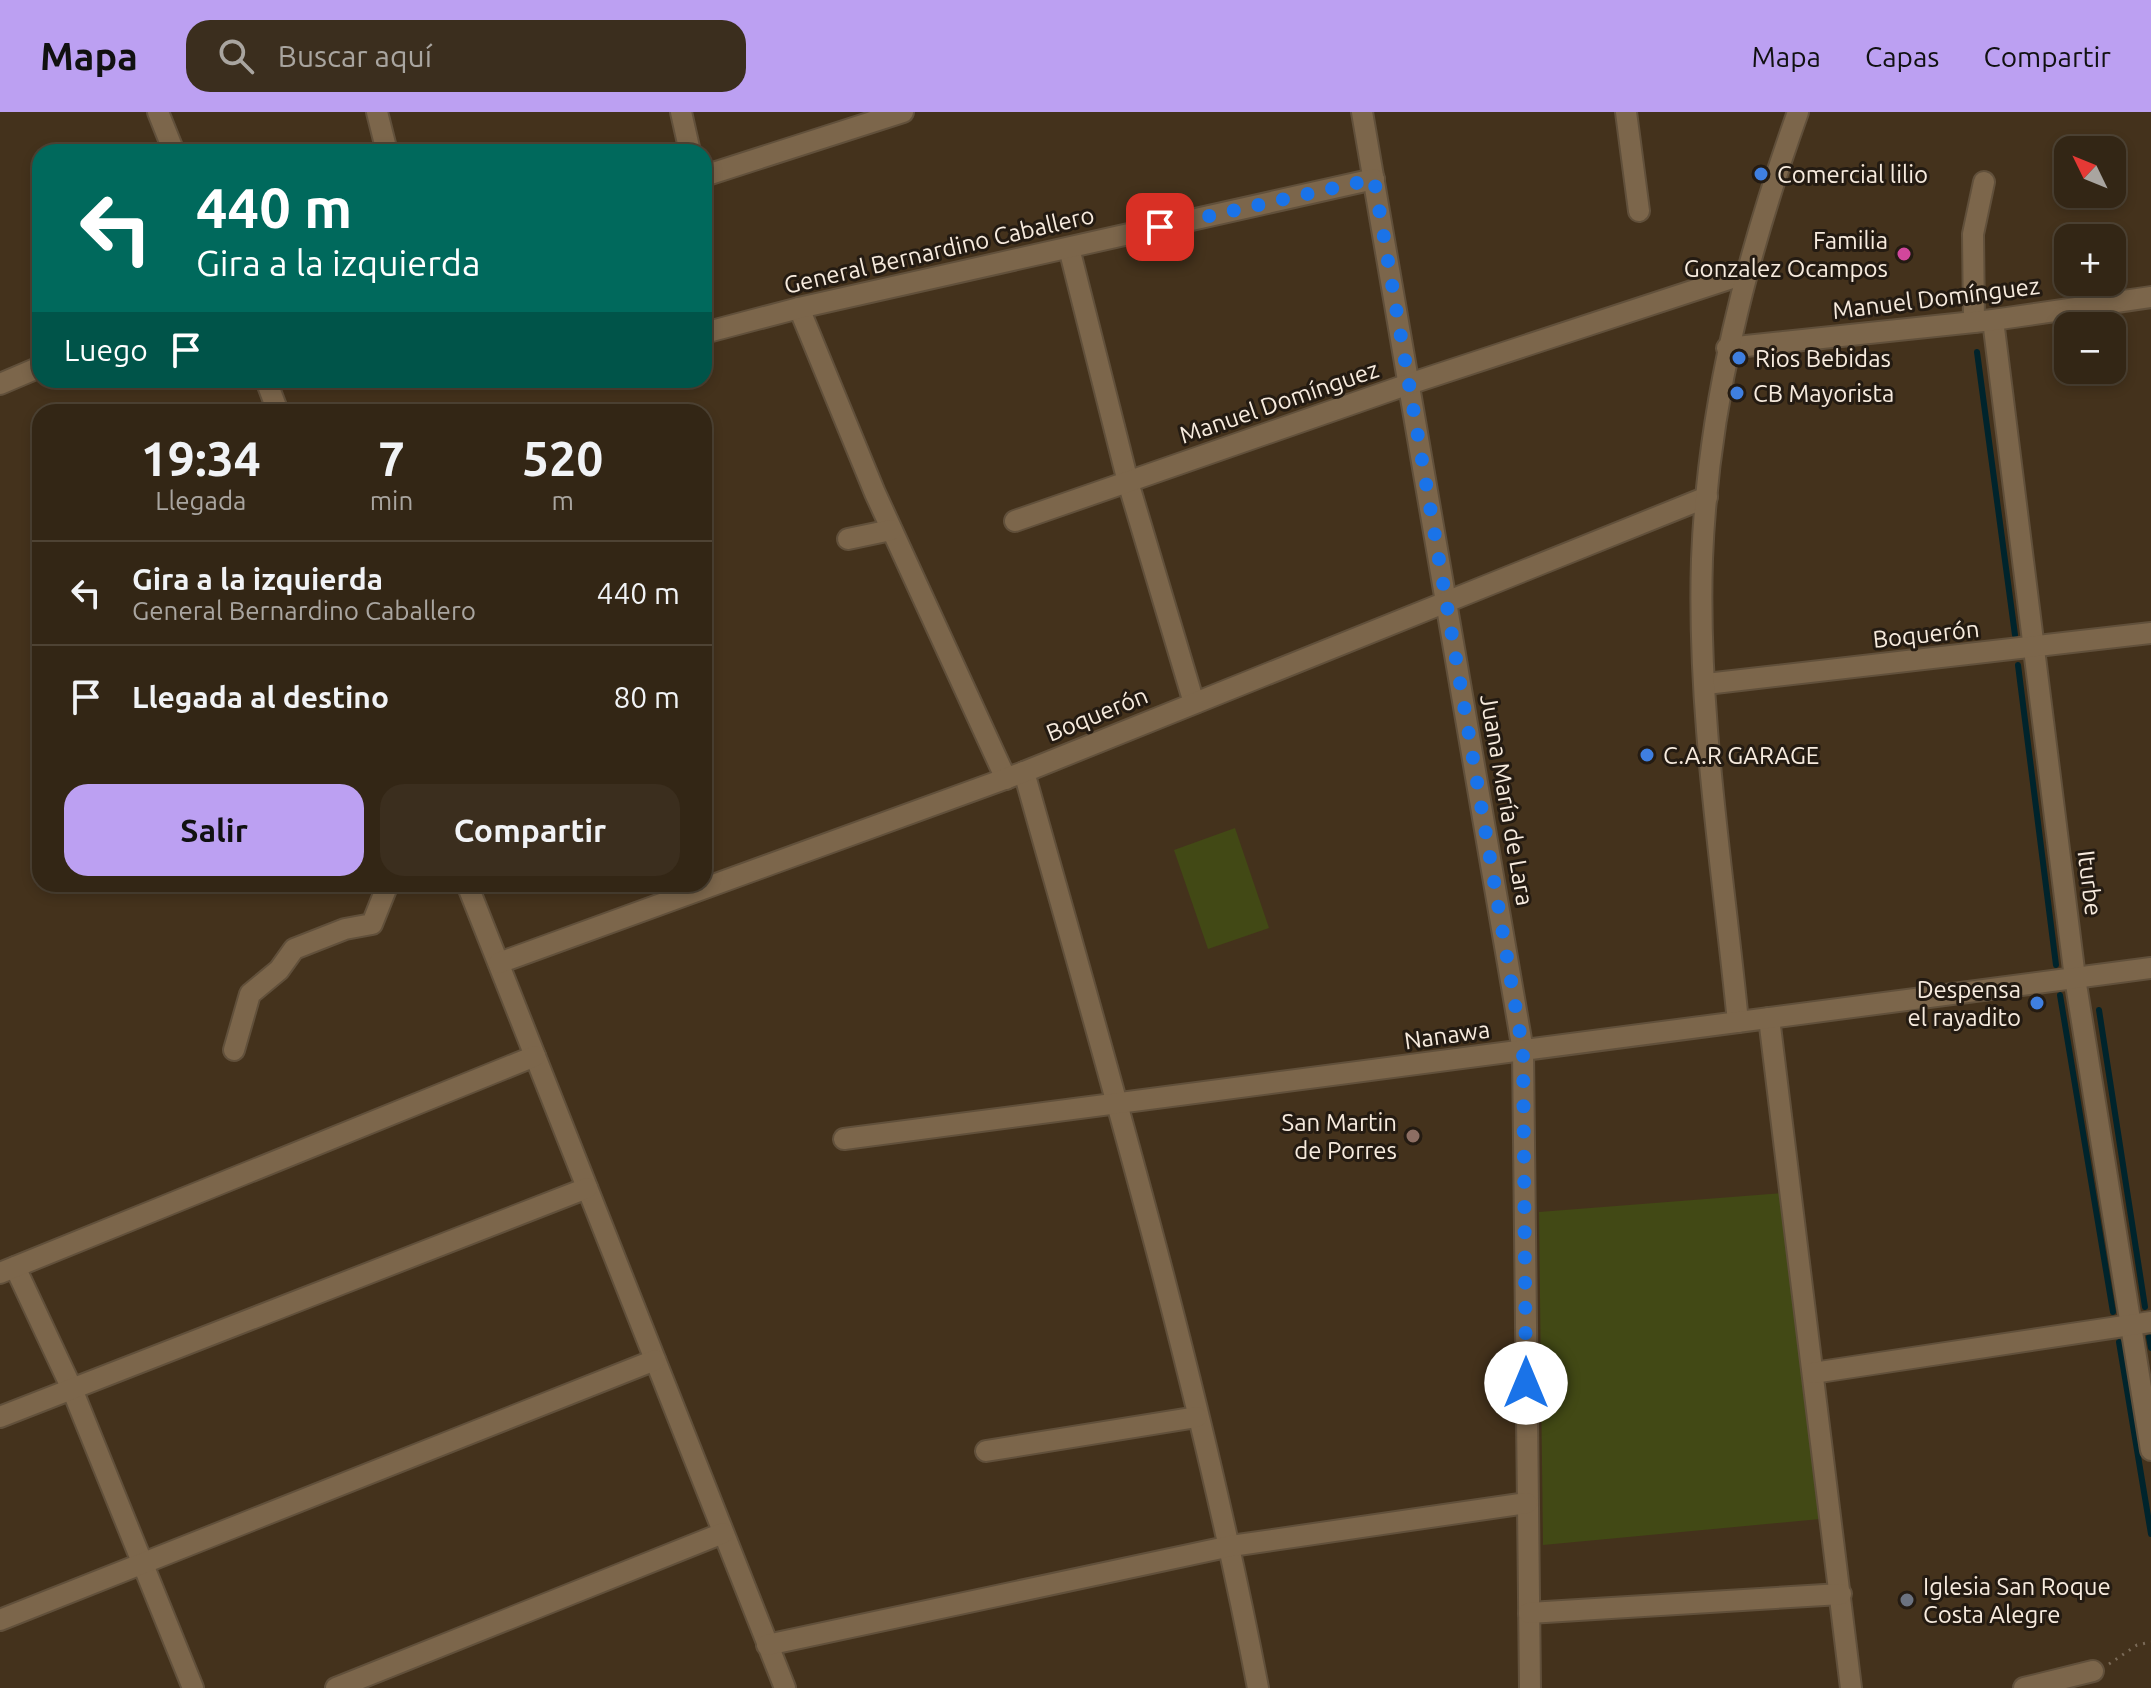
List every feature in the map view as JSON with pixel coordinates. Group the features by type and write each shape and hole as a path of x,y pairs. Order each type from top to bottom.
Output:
{"street":[{"path":"158,112 171,144"},
{"path":"377,112 385,144"},
{"path":"681,112 688,144"},
{"path":"712,173 903,112"},
{"name":"Juana María de Lara","path":"1362,112 1523,1051 1530,1688"},
{"path":"1626,112 1639,211"},
{"path":"1738,1022 1706,684 1702,560 1707,497 1727,348 1744,274 1798,112"},
{"name":"General Bernardino Caballero","path":"712,331 799,308 1374,179"},
{"name":"Iturbe","path":"1984,182 1973,234 1983,321 2034,648 2075,978 2141,1323 2151,1450"},
{"path":"1069,248 1128,482 1194,703"},
{"name":"Manuel Domínguez","path":"1015,521 1409,384 1744,274"},
{"name":"Manuel Domínguez","path":"1727,348 1983,321 2151,297"},
{"path":"799,308 891,530 1015,775 1117,1105 1231,1546 1258,1688"},
{"path":"0,384 32,370"},
{"name":"Boquerón","path":"712,885 1015,775 1707,497"},
{"path":"848,539 891,530"},
{"name":"Boquerón","path":"1706,684 2151,633"},
{"path":"234,1050 250,994 279,970 294,949 345,929 372,924 385,892"},
{"path":"470,892 785,1688"},
{"name":"Boquerón","path":"499,963 694,892"},
{"name":"Nanawa","path":"844,1139 2151,968"},
{"path":"1769,1018 1851,1688"},
{"path":"193,1688 72,1389 7,1270 535,1056"},
{"path":"0,1417 587,1188"},
{"path":"1813,1373 2141,1323"},
{"path":"0,1620 655,1360"},
{"path":"986,1451 1197,1417"},
{"path":"767,1645 1231,1546 1527,1503"},
{"path":"336,1688 723,1533"},
{"path":"1529,1613 1841,1594"},
{"path":"2024,1688 2093,1671"}],"path":[{"path":"2093,1671 2113,1663 2137,1645 2151,1642"}],"green space":[{"path":"1235,828 1269,928 1208,949 1174,850"},
{"path":"1784,1193 1820,1519 1543,1545 1539,1212"}],"waterway":[{"path":"1977,352 2015,635"},
{"path":"2018,665 2056,965"},
{"path":"2060,995 2113,1312"},
{"path":"2099,1010 2145,1307"},
{"path":"2149,1337 2151,1348"},
{"path":"2119,1342 2151,1534"}],"place":[{"name":"Comercial lilio","path":"1761,174"},
{"name":"Familia Gonzalez Ocampos","path":"1904,254"},
{"name":"Rios Bebidas","path":"1739,358"},
{"name":"CB Mayorista","path":"1737,393"},
{"name":"C.A.R GARAGE","path":"1647,755"},
{"name":"Despensa el rayadito","path":"2037,1003"},
{"name":"San Martin de Porres","path":"1413,1136"},
{"name":"Iglesia San Roque Costa Alegre","path":"1907,1600"}],"route":[{"path":"1160,227 1374,179 1523,1051 1526,1383"}]}
